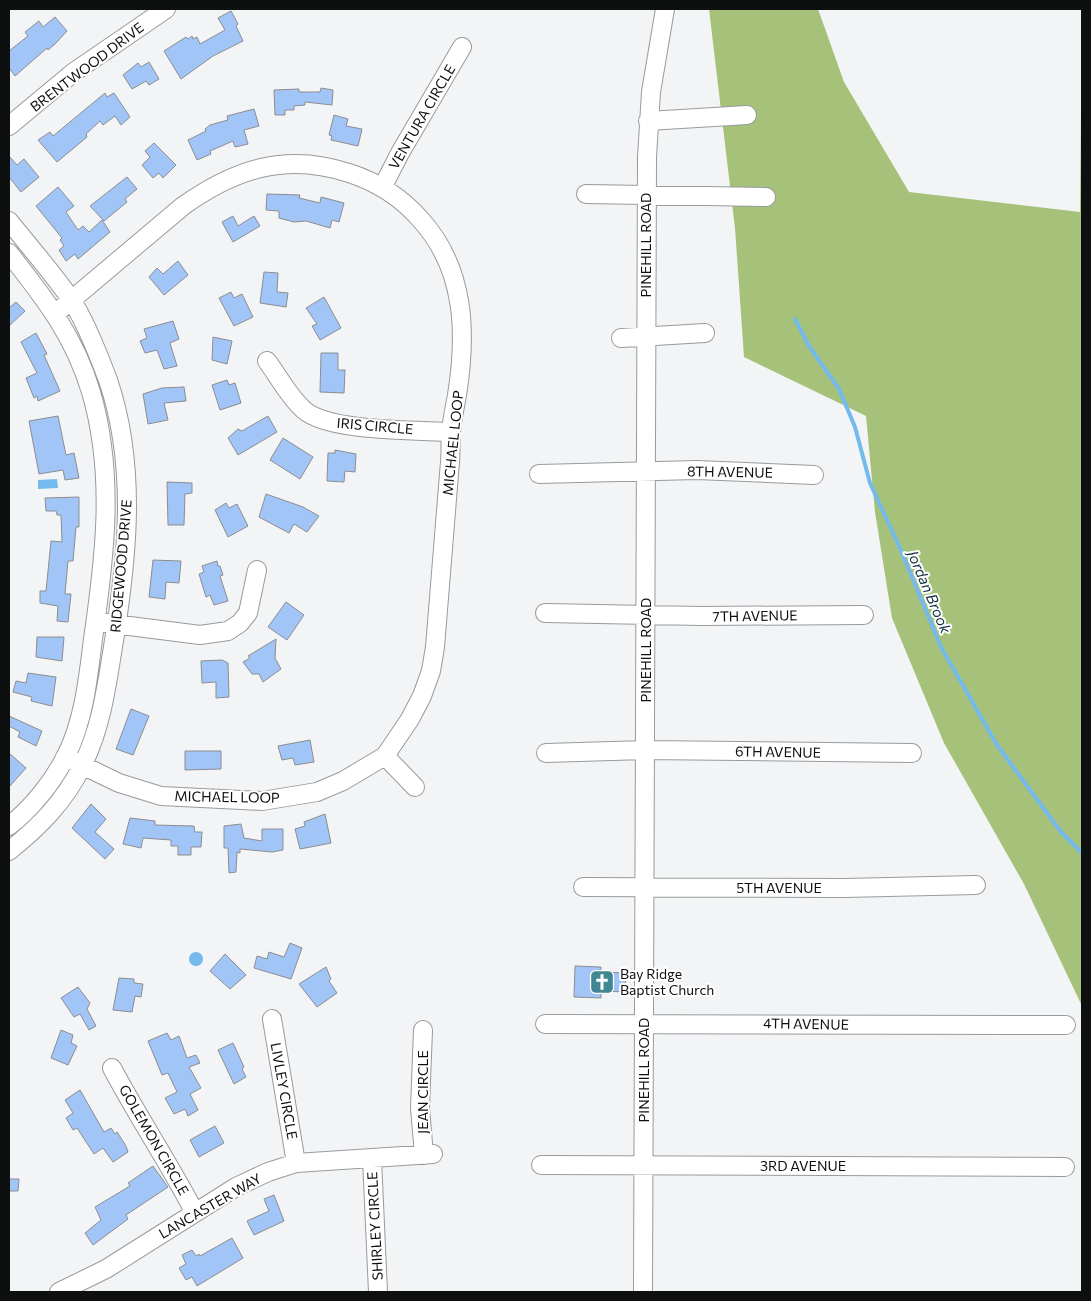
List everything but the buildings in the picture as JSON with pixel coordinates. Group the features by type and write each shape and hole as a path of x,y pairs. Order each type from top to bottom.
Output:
{"street":[{"name":"BRENTWOOD DRIVE","path":"9,126 81,67 166,9"},
{"name":"PINEHILL ROAD","path":"643,1292 646,886 643,830 648,121 665,9"},
{"name":"VENTURA CIRCLE","path":"382,188 400,153 462,47"},
{"path":"648,121 747,115"},
{"name":"MICHAEL LOOP","path":"56,313 183,206 205,190 232,176 259,168 302,164 336,168 359,176 408,205 441,246 456,281 461,306 462,344 458,393 451,432 435,647 431,672 422,696 410,719 385,756 343,781 317,792 262,801 161,796 119,783 65,757"},
{"path":"586,194 766,197"},
{"name":"RIDGEWOOD DRIVE","path":"9,220 71,299 108,381 123,443 128,506 117,624 100,720 83,766 61,801 43,821 9,851"},
{"name":"RIDGEWOOD DRIVE","path":"9,254 56,313 85,376 102,442 107,517 96,622 77,727 65,757 32,804 9,826"},
{"path":"621,338 705,333"},
{"name":"IRIS CIRCLE","path":"267,361 295,401 305,411 318,418 346,425 451,432"},
{"name":"8TH AVENUE","path":"539,474 696,470 814,475"},
{"path":"96,622 200,635 228,631 240,623 248,613 257,570"},
{"name":"7TH AVENUE","path":"545,613 646,616 864,615"},
{"name":"6TH AVENUE","path":"546,752 644,750 912,753"},
{"path":"385,756 415,787"},
{"name":"5TH AVENUE","path":"583,886 844,888 976,885"},
{"name":"LIVLEY CIRCLE","path":"272,1019 296,1163"},
{"name":"4TH AVENUE","path":"545,1024 1066,1025"},
{"name":"JEAN CIRCLE","path":"423,1030 420,1108 428,1155"},
{"name":"GOLEMON CIRCLE","path":"112,1068 132,1105 173,1171 195,1213"},
{"name":"LANCASTER WAY","path":"59,1292 106,1269 236,1187 268,1172 296,1163 428,1155"},
{"name":"SHIRLEY CIRCLE","path":"372,1159 378,1292"},
{"name":"3RD AVENUE","path":"542,1165 1065,1167"}],"green space":[{"path":"709,9 818,9 844,82 909,192 1080,212 1082,9 1082,1006 1024,884 944,743 892,618 875,512 866,416 744,357 735,228"}],"water":[{"path":"57,479 58,488 38,489 38,480"},
{"path":"193,952 199,952 203,959 199,966 193,966 189,962 189,956"}],"waterway":[{"name":"Jordan Brook","path":"795,319 809,346 839,389 855,427 870,483 899,546 941,647 997,745 1061,832 1082,853"}],"place":[{"name":"Bay Ridge Baptist Church","path":"602,982"}]}
